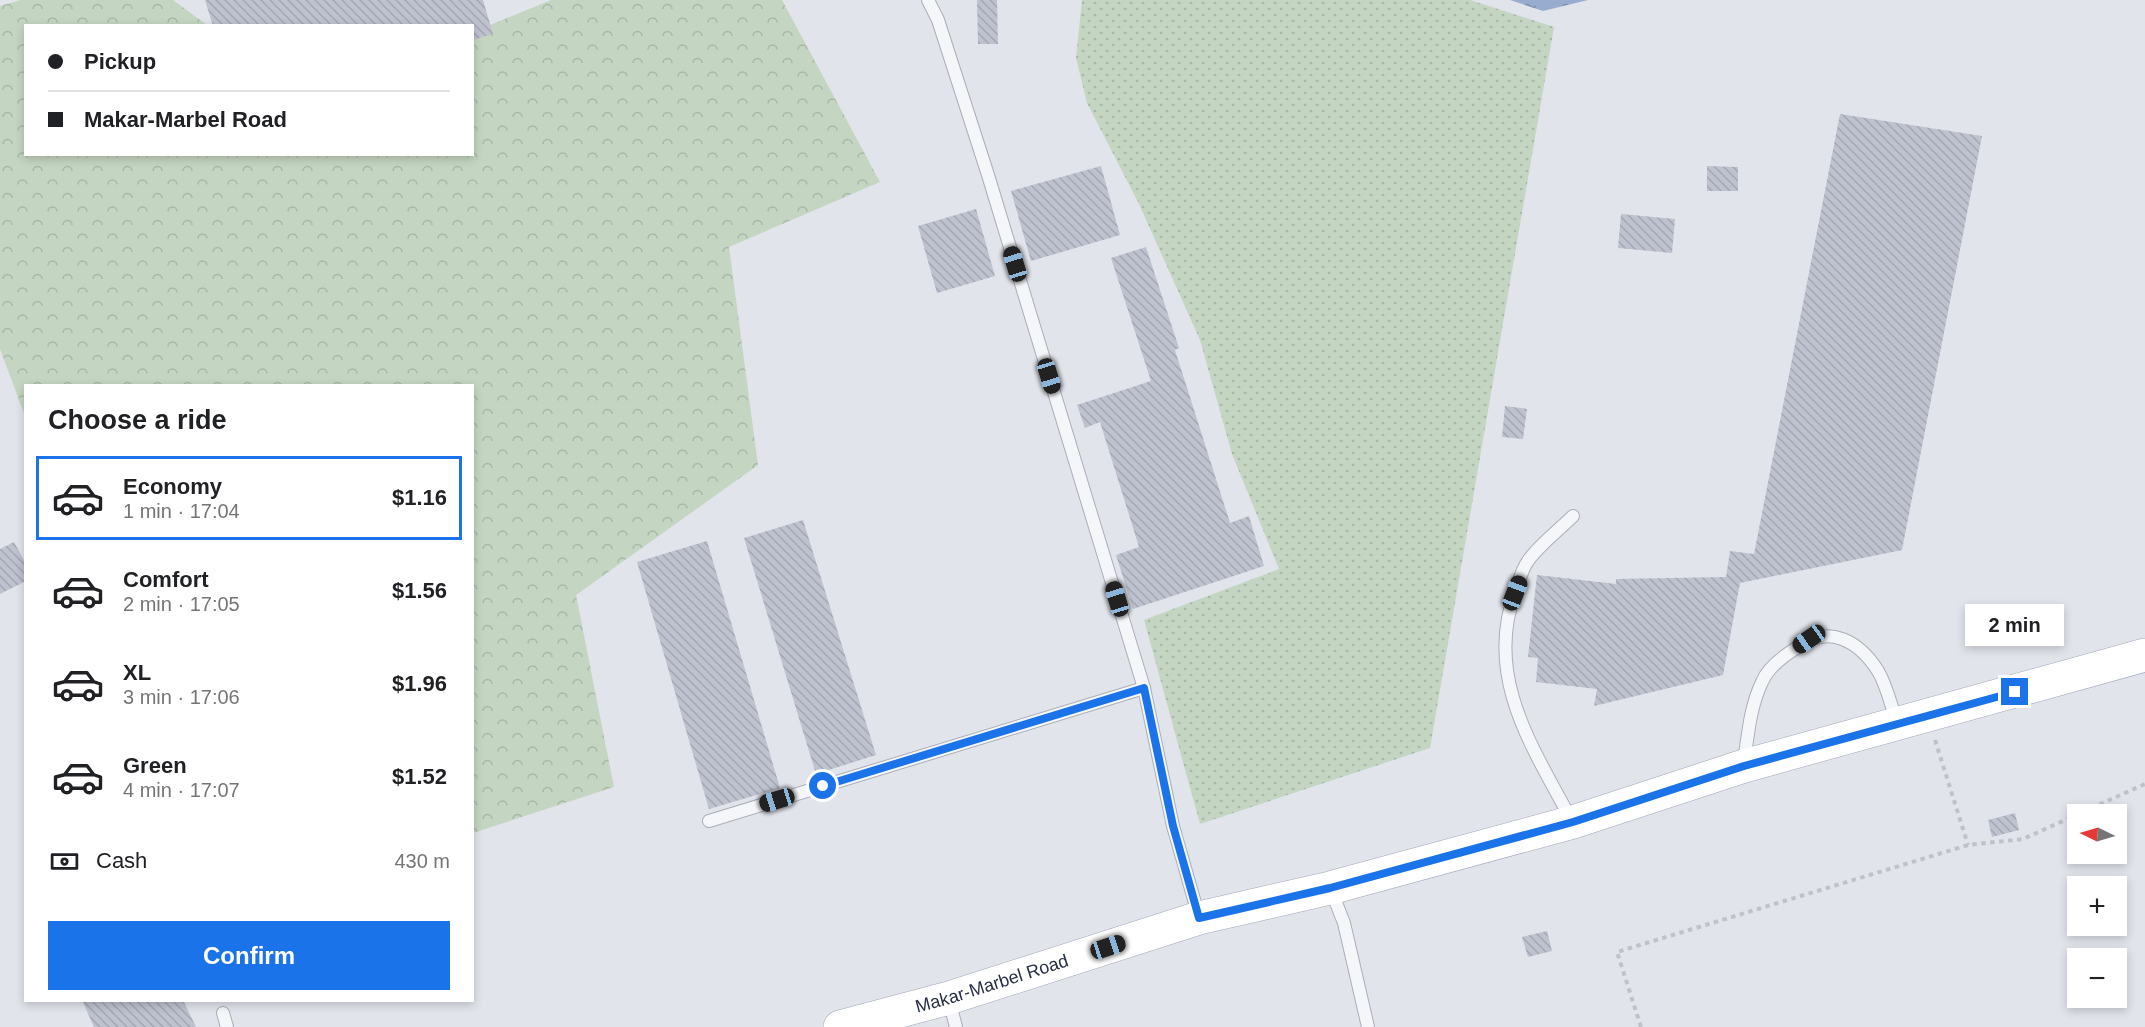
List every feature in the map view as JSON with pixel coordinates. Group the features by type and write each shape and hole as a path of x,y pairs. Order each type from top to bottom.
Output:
{"main road":[{"name":"Makar-Marbel Road","path":"840,1027 953,1013 1199,918 1330,888 1573,822 1744,766 2145,655"}],"lane":[{"path":"928,0 938,20 988,175 1144,688 1173,826 1199,918"},
{"path":"1573,822 1522,726 1510,693 1505,652 1509,609 1527,561 1574,516"},
{"path":"1744,766 1753,705 1763,679 1784,656 1809,639 1835,635 1859,648 1913,720"},
{"path":"709,822 1144,688"},
{"path":"1330,888 1344,923 1368,1027"},
{"path":"223,1013 227,1027"}],"path":[{"path":"1913,720 1968,846"},
{"path":"1641,1027 1617,952 1968,846 2023,839 2145,784"}],"green space":[{"path":"21,0 173,0 206,24 24,24 24,156 474,156 474,32 551,0 782,0 880,182 729,247 758,465 576,595 614,787 474,833 474,384 24,384 24,413 0,349 0,6"},
{"path":"1082,0 1470,0 1554,27 1430,748 1200,824 1144,620 1279,569 1232,454 1200,340 1139,204 1087,103 1076,58"}],"water":[{"path":"1510,0 1588,0 1543,11"}],"building":[{"path":"205,0 483,0 493,34 474,39 474,24 212,24"},
{"path":"977,0 997,0 998,44 978,44"},
{"path":"1840,114 1982,136 1902,550 1740,583 1723,675 1594,706 1597,689 1536,682 1538,658 1528,657 1537,575 1616,584 1616,579 1726,577 1730,551 1754,554"},
{"path":"1101,166 1120,235 1031,261 1011,191"},
{"path":"1707,166 1738,167 1738,191 1707,191"},
{"path":"976,209 995,276 937,293 918,226"},
{"path":"1621,214 1675,219 1672,253 1618,248"},
{"path":"1146,247 1179,348 1175,350 1230,523 1249,516 1264,566 1133,609 1116,555 1139,547 1100,422 1085,428 1077,405 1151,381 1111,258"},
{"path":"1505,406 1527,409 1523,439 1502,437"},
{"path":"803,520 876,755 816,774 744,538"},
{"path":"707,541 780,788 709,809 637,562"},
{"path":"14,542 24,560 24,582 0,594 0,549"},
{"path":"2015,813 2019,830 1992,837 1988,820"},
{"path":"1547,931 1552,951 1528,957 1522,937"},
{"path":"83,1002 184,1002 196,1027 94,1027"}],"route":[{"path":"823,786 1144,688 1173,826 1199,918 1330,888 1573,822 1744,766 2015,692"}]}
